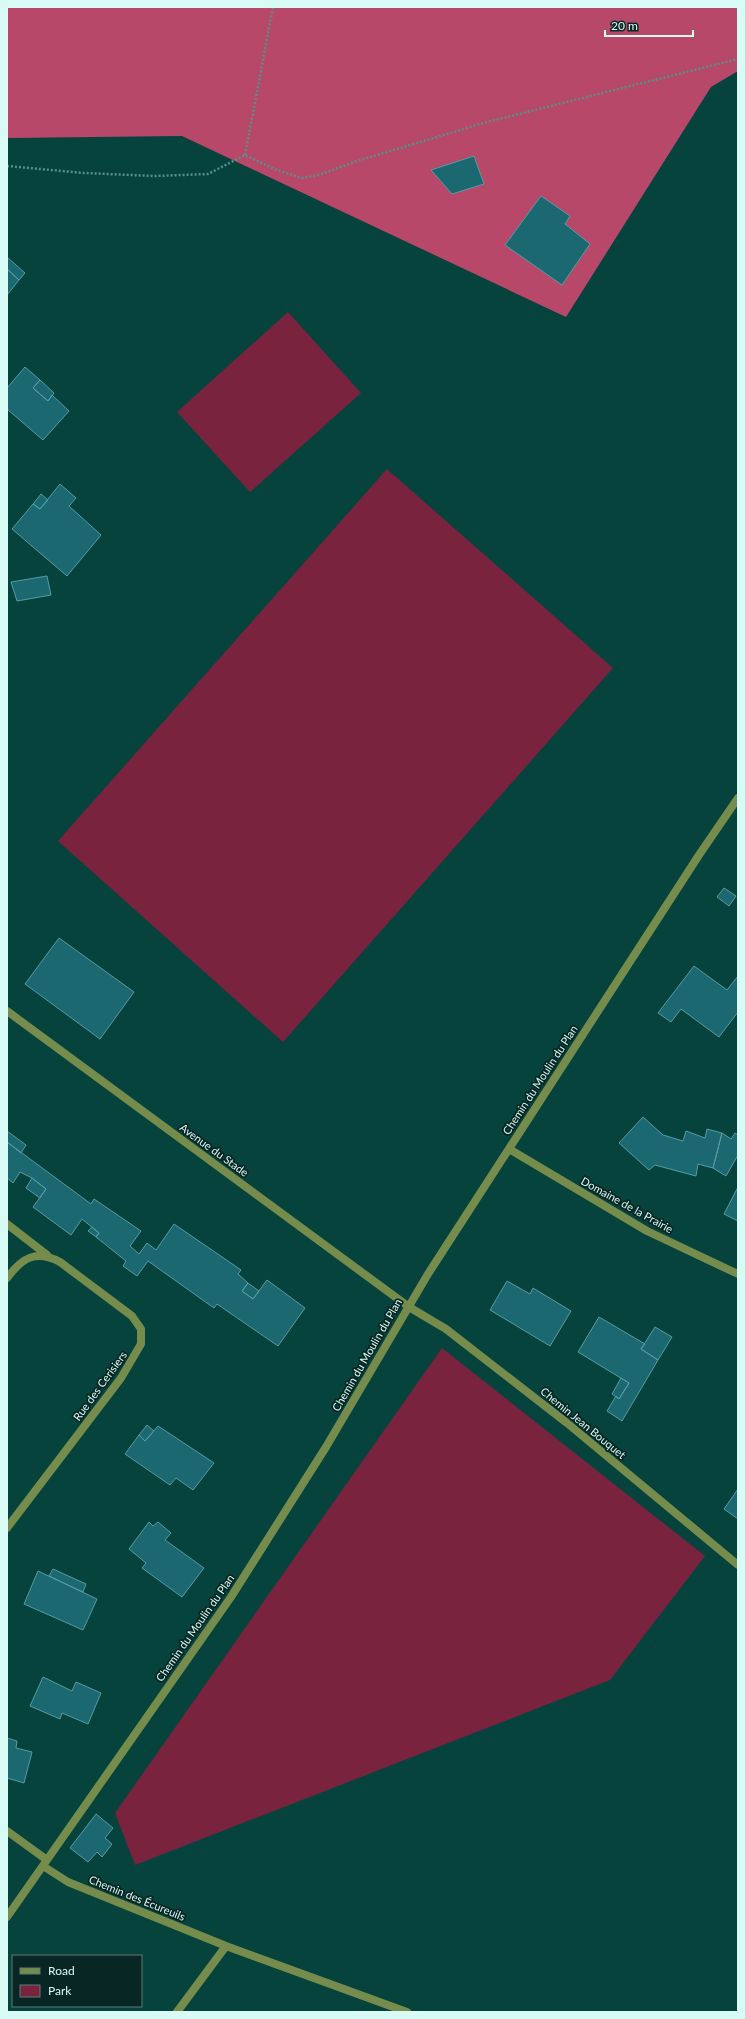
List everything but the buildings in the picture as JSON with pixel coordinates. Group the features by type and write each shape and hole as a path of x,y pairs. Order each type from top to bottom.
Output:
{"street":[{"name":"Chemin du Moulin du Plan","path":"7,1917 231,1597 326,1447 428,1274 699,855 738,798"},
{"name":"Avenue du Stade","path":"7,1011 409,1307"},
{"name":"Domaine de la Prairie","path":"509,1149 647,1231 738,1274"},
{"name":"Rue des Cerisiers","path":"7,1224 47,1255 60,1262 132,1316 141,1329 141,1344 121,1378 7,1528"},
{"path":"7,1278 16,1266 28,1257 47,1255"},
{"name":"Chemin Jean Bouquet","path":"409,1307 446,1329 567,1423 738,1565"},
{"name":"Chemin des Écureuils","path":"7,1831 68,1882 226,1946 407,2012"},
{"path":"177,2012 226,1946"}],"path":[{"path":"7,166 84,174 155,176 208,174 226,167 245,155 273,7"},
{"path":"245,155 274,169 302,178 319,175 356,161 487,122 738,59"}],"green space":[{"path":"288,312 361,393 250,492 177,412"},
{"path":"387,469 613,668 283,1042 58,841"},
{"path":"442,1348 705,1556 610,1680 135,1865 115,1813"}],"shaded area":[{"path":"7,7 738,7 738,71 711,87 566,317 182,136 7,138"}]}
